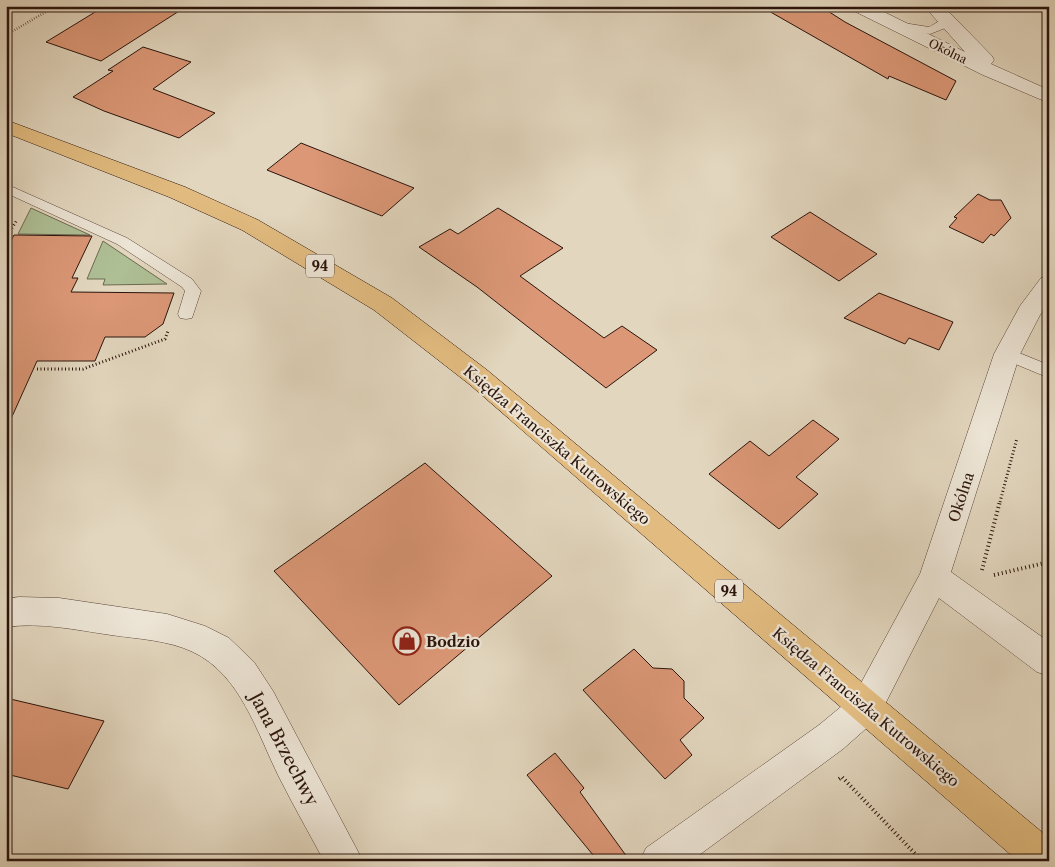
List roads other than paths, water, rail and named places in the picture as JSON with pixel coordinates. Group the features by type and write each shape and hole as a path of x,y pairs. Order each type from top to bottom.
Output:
{"main road":[{"name":"Księdza Franciszka Kutrowskiego","path":"6,126 177,192 250,225 383,304 478,377 1047,861"}],"street":[{"name":"Okólna","path":"858,6 1007,79 1049,97"},
{"name":"Okólna","path":"933,6 971,47 1007,79"},
{"name":"Okólna","path":"866,707 902,634 934,577 1007,354 1029,312 1049,284"},
{"path":"934,577 1049,660"},
{"name":"Jana Brzechwy","path":"6,613 16,611 51,612 149,626 183,633 218,650 247,681 263,705 291,764 344,861"},
{"path":"659,861 831,737 866,707"}],"lane":[{"name":"Okólna","path":"890,23 930,31 944,25 945,21"},
{"path":"6,188 122,241 187,283 193,291 186,314"},
{"path":"1007,354 1049,372"}],"place":[{"name":"Bodzio","path":"407,641"}]}
